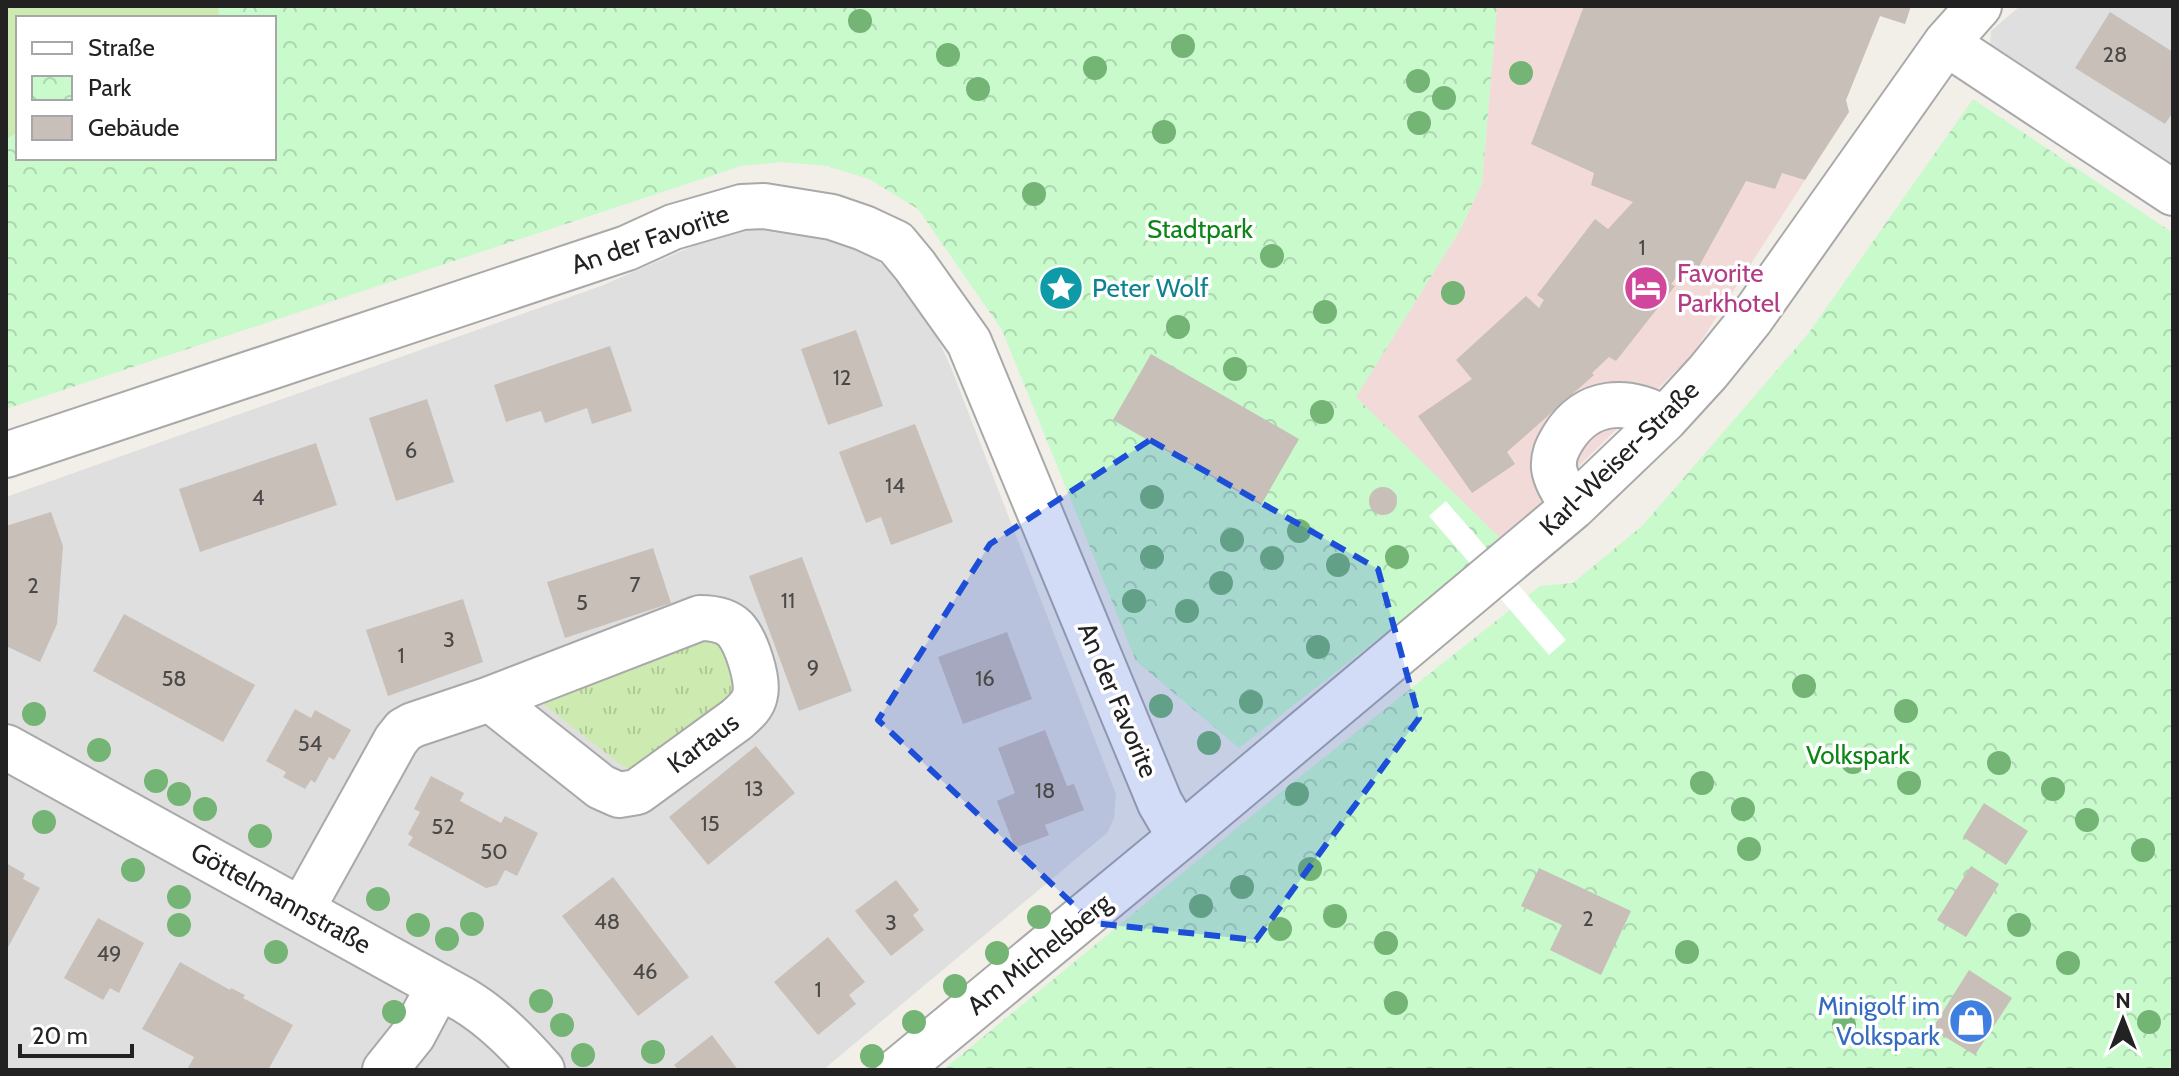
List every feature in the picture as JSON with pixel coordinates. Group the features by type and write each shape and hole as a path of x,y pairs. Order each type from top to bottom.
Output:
{"street":[{"name":"Karl-Weiser-Straße","path":"1180,837 1573,507 1665,419 1750,320 1946,43 1979,6"},
{"path":"1946,43 2173,193"},
{"name":"An der Favorite","path":"6,455 627,248 673,227 742,207 764,206 843,221 896,243 969,342 1160,803 1180,837"},
{"path":"1573,507 1558,480 1554,457 1571,425 1588,412 1614,404 1646,408 1665,419"},
{"name":"Kartaus","path":"302,909 388,753 404,730 700,618 713,618 737,630 754,668 756,694 750,707 736,720 637,792 619,795 601,787 490,699"},
{"name":"Göttelmannstraße","path":"6,747 478,1009 520,1045 542,1070"},
{"name":"Am Michelsberg","path":"898,1070 1180,837"},
{"path":"385,1070 413,1035 439,986"}],"highlighted area":[{"path":"1150,440 1378,569 1419,718 1256,940 1093,923 878,720 990,544"}],"shaded area":[{"path":"1497,6 1911,6 1905,24 1880,16 1846,100 1849,112 1692,355 1503,541 1355,398 1460,230 1482,183"},
{"path":"2020,6 2173,6 2173,173 1990,47 1991,31"},
{"path":"755,219 866,249 895,277 927,316 950,365 1116,794 1114,818 1107,833 823,1070 6,1070 6,497 601,286"}],"green space":[{"name":"Stadtpark","path":"6,6 1497,6 1482,183 1460,230 1356,397 1503,541 1239,748 1136,661 1002,330 918,209 869,179 827,166 781,162 741,166 6,409"},
{"path":"6,6 218,6 219,16 16,16 16,133 6,139"},
{"name":"Volkspark","path":"1973,99 2173,233 2173,1070 943,1070 1282,791 1540,586 1573,583 1643,525 1808,334"},
{"path":"706,637 724,647 738,695 635,771 621,765 537,699"}],"pier":[{"path":"1446,501 1566,640 1549,655 1429,516"}],"building":[{"path":"1584,6 1911,6 1905,24 1880,16 1846,100 1849,112 1805,180 1782,173 1775,189 1746,181 1697,270 1687,265 1671,284 1675,286 1616,361 1609,357 1592,373 1594,375 1507,452 1515,464 1472,493 1418,416 1472,379 1456,360 1526,296 1539,308 1544,300 1537,295 1595,219 1608,229 1633,202 1591,185 1594,173 1531,144"},
{"path":"2110,12 2173,52 2173,112 2165,124 2075,68"},
{"path":"856,330 883,406 828,425 801,349"},
{"path":"610,346 632,411 592,424 587,408 545,423 541,411 506,422 494,385"},
{"path":"1151,354 1299,439 1261,505 1113,420"},
{"path":"427,399 454,482 396,501 369,418"},
{"path":"915,424 953,522 891,545 881,517 866,523 839,452"},
{"path":"316,443 337,505 200,552 179,489"},
{"path":"1383,487 1393,491 1397,501 1393,511 1383,515 1373,511 1369,501 1373,491"},
{"path":"51,512 63,546 57,624 40,662 6,646 6,526"},
{"path":"653,548 671,603 565,638 547,582"},
{"path":"802,557 852,691 799,711 749,576"},
{"path":"463,599 483,662 388,696 366,630"},
{"path":"124,614 255,685 223,742 93,671"},
{"path":"1007,632 1032,699 963,724 938,657"},
{"path":"295,709 311,718 315,710 351,730 334,760 329,757 315,783 311,780 305,789 283,777 286,772 266,761"},
{"path":"1045,730 1067,786 1074,784 1084,810 1045,825 1049,835 1015,848 997,801 1015,793 998,748"},
{"path":"756,746 795,793 708,865 669,817"},
{"path":"431,776 464,793 460,801 501,823 505,816 538,833 517,876 505,870 497,885 486,888 408,845 413,837 408,834 420,812 414,809"},
{"path":"1984,803 2028,831 2006,865 1963,837"},
{"path":"6,863 25,874 23,879 40,888 6,951"},
{"path":"1971,866 1999,884 1966,937 1937,920"},
{"path":"1539,868 1631,911 1601,975 1550,950 1562,925 1521,906"},
{"path":"613,877 689,977 638,1016 562,916"},
{"path":"896,880 919,910 913,915 924,930 891,956 855,911"},
{"path":"98,918 144,943 119,993 110,988 103,1000 64,978"},
{"path":"828,937 865,982 849,995 856,1004 818,1035 774,982"},
{"path":"180,962 245,995 243,998 293,1025 268,1070 192,1070 188,1068 194,1057 142,1029"},
{"path":"1969,970 2012,998 1975,1055 1932,1029"},
{"path":"712,1035 738,1070 679,1070 674,1065"}],"place":[{"name":"Peter Wolf","path":"1061,288"},
{"name":"Favorite Parkhotel","path":"1646,288"},
{"name":"Minigolf im Volkspark","path":"1971,1021"}]}
